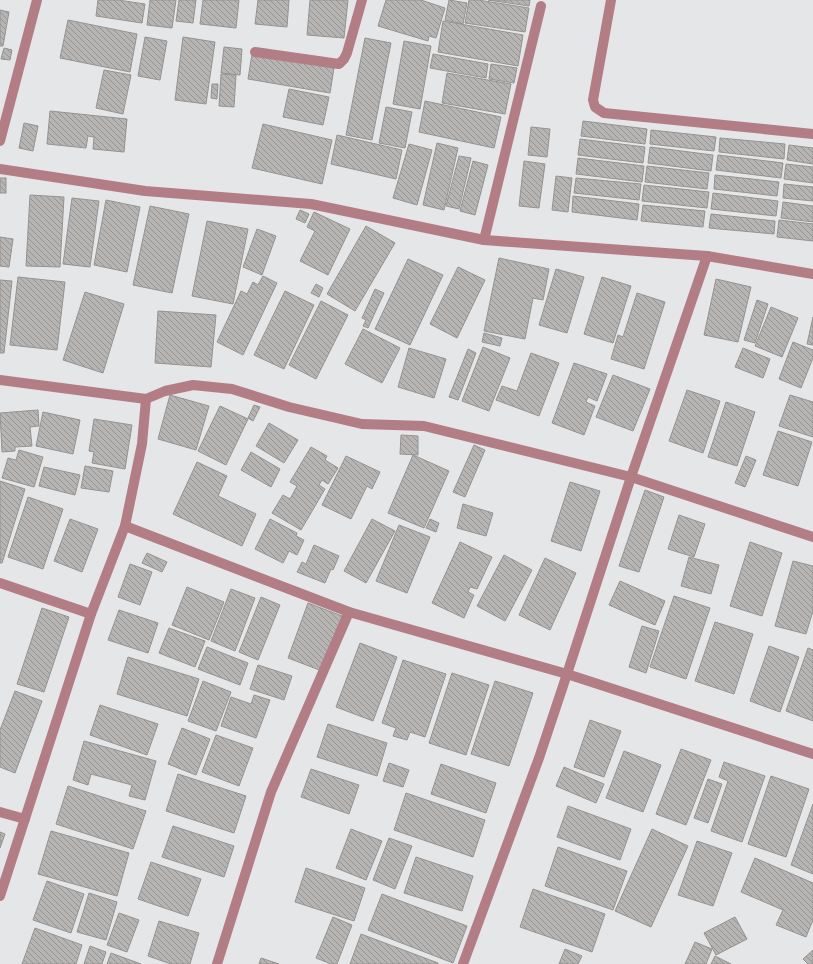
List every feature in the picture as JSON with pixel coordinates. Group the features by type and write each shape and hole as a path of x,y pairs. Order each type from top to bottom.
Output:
{"street":[{"path":"0,141 37,0"},
{"path":"255,52 339,64 347,53 362,0"},
{"path":"611,0 593,100 595,107 604,113 813,134"},
{"path":"484,240 541,6"},
{"path":"0,170 145,191 311,204 484,240 707,256 813,274"},
{"path":"463,964 567,674 631,477 707,256"},
{"path":"0,380 146,399 165,391 193,385 232,389 289,407 362,424 424,426 631,477 813,537"},
{"path":"0,896 91,614 124,526 142,444 146,399"},
{"path":"124,526 349,612 567,674 813,754"},
{"path":"0,584 91,614"},
{"path":"217,964 271,792 349,612"},
{"path":"0,812 25,819"}],"building":[{"path":"98,0 118,0 145,4 142,23 96,16"},
{"path":"150,0 176,0 172,28 147,25"},
{"path":"179,0 196,0 193,23 176,21"},
{"path":"203,0 239,0 236,28 200,24"},
{"path":"258,0 289,0 287,27 255,24"},
{"path":"310,0 348,0 344,38 307,35"},
{"path":"386,0 421,0 445,8 436,38 429,36 428,41 378,26"},
{"path":"449,0 467,3 463,24 445,20"},
{"path":"469,0 529,8 525,32 465,23"},
{"path":"488,0 530,0 529,6"},
{"path":"0,10 9,12 3,46 0,46"},
{"path":"68,20 137,34 130,72 60,58"},
{"path":"443,21 523,35 518,66 438,52"},
{"path":"145,37 167,41 160,80 138,76"},
{"path":"183,37 215,42 206,104 175,100"},
{"path":"365,38 391,43 372,140 346,135"},
{"path":"404,41 431,46 420,109 393,104"},
{"path":"224,47 242,49 240,75 221,73"},
{"path":"4,48 12,50 10,60 1,59"},
{"path":"252,54 334,68 330,93 248,79"},
{"path":"433,54 488,64 486,78 430,68"},
{"path":"491,64 517,68 514,83 489,79"},
{"path":"104,70 131,75 123,114 96,108"},
{"path":"447,73 511,84 505,114 442,103"},
{"path":"221,74 236,75 234,107 219,106"},
{"path":"212,84 218,84 217,99 211,98"},
{"path":"289,89 329,97 323,125 283,117"},
{"path":"425,101 501,117 494,148 419,132"},
{"path":"386,107 412,112 405,148 379,143"},
{"path":"50,111 127,119 124,152 93,149 94,137 88,136 86,148 47,144"},
{"path":"583,121 647,129 645,144 581,136"},
{"path":"24,123 38,126 33,151 19,148"},
{"path":"263,124 332,140 322,184 252,168"},
{"path":"531,127 550,129 547,157 528,155"},
{"path":"651,130 716,137 714,151 650,144"},
{"path":"337,135 402,150 396,179 331,164"},
{"path":"720,138 785,144 784,159 719,152"},
{"path":"580,139 645,147 643,163 578,155"},
{"path":"437,143 458,148 444,210 423,205"},
{"path":"409,144 432,150 417,205 393,198"},
{"path":"789,145 813,148 813,164 787,160"},
{"path":"650,147 713,155 711,171 648,163"},
{"path":"718,155 783,163 781,178 716,170"},
{"path":"459,156 471,158 459,209 446,206"},
{"path":"578,158 644,166 642,182 576,174"},
{"path":"473,161 488,165 475,215 460,211"},
{"path":"524,161 545,164 539,208 519,206"},
{"path":"786,164 813,167 813,183 784,179"},
{"path":"647,166 709,173 707,189 645,182"},
{"path":"715,175 779,182 777,196 714,189"},
{"path":"556,176 572,178 568,212 552,210"},
{"path":"0,178 6,178 6,193 0,193"},
{"path":"576,178 641,184 639,200 574,193"},
{"path":"784,184 813,187 813,201 783,198"},
{"path":"644,185 709,192 707,208 642,201"},
{"path":"713,193 778,201 776,216 711,209"},
{"path":"30,195 64,197 60,267 26,266"},
{"path":"573,196 639,204 637,220 572,212"},
{"path":"72,198 99,201 90,267 63,264"},
{"path":"106,200 140,207 127,272 94,265"},
{"path":"783,202 813,206 813,222 781,218"},
{"path":"643,205 705,211 703,227 641,221"},
{"path":"150,206 189,214 172,293 133,285"},
{"path":"300,210 309,214 305,223 296,219"},
{"path":"314,212 350,229 328,275 300,261 315,231 307,227"},
{"path":"711,214 775,221 774,234 709,228"},
{"path":"779,220 813,224 813,241 777,237"},
{"path":"207,221 248,229 233,304 192,296"},
{"path":"366,226 395,243 355,311 327,294"},
{"path":"257,229 276,236 262,275 243,267"},
{"path":"0,237 13,239 9,267 0,266"},
{"path":"499,258 549,269 543,300 533,298 525,339 484,331"},
{"path":"408,259 443,275 410,345 375,329"},
{"path":"458,267 485,280 457,338 430,324"},
{"path":"556,269 584,277 567,333 539,325"},
{"path":"263,276 277,283 243,355 217,342 241,291 247,294 253,282 258,285"},
{"path":"18,277 65,282 57,350 10,345"},
{"path":"602,277 631,286 613,343 584,334"},
{"path":"716,279 751,287 738,342 704,335"},
{"path":"0,280 12,281 4,353 0,353"},
{"path":"316,284 323,288 319,297 311,293"},
{"path":"375,289 384,293 368,328 363,326 366,320 362,318"},
{"path":"285,291 314,305 284,369 254,355"},
{"path":"85,292 124,304 103,373 63,360"},
{"path":"637,293 665,302 644,369 611,359 618,335 623,337"},
{"path":"757,300 768,304 755,343 744,340"},
{"path":"321,301 348,315 316,379 289,365"},
{"path":"771,307 798,318 782,357 755,346"},
{"path":"158,311 216,315 211,367 155,363"},
{"path":"813,317 813,345 807,344"},
{"path":"363,329 400,348 382,383 345,364"},
{"path":"484,333 502,338 500,346 482,342"},
{"path":"793,342 813,350 813,358 801,388 779,379"},
{"path":"483,347 510,358 489,411 462,401"},
{"path":"409,348 446,359 434,398 398,387"},
{"path":"743,348 770,359 763,378 735,367"},
{"path":"468,349 476,353 458,400 449,397"},
{"path":"531,353 559,363 539,416 496,400 502,386 517,391"},
{"path":"574,363 607,374 597,401 588,397 586,402 595,406 584,435 552,423"},
{"path":"613,375 650,389 633,431 596,417"},
{"path":"687,390 720,401 703,453 669,441"},
{"path":"170,395 209,406 196,450 158,439"},
{"path":"790,395 813,402 813,437 779,426"},
{"path":"726,402 755,412 737,466 708,457"},
{"path":"254,405 260,407 253,421 248,418"},
{"path":"220,406 248,419 226,465 198,451"},
{"path":"38,410 39,426 30,427 32,446 15,447 15,451 2,452 0,413"},
{"path":"43,412 80,420 73,454 36,446"},
{"path":"94,419 132,425 125,469 92,463 94,452 89,451"},
{"path":"269,423 298,440 284,463 256,446"},
{"path":"778,431 812,442 798,486 763,475"},
{"path":"401,435 418,436 418,455 400,454"},
{"path":"474,445 485,450 465,497 453,492"},
{"path":"311,447 327,456 325,460 338,468 328,484 322,480 319,485 325,489 301,530 272,513 283,495 290,499 297,486 290,482"},
{"path":"19,450 43,457 34,487 2,478 8,458 16,460"},
{"path":"251,452 280,469 271,487 241,470"},
{"path":"413,455 449,471 424,528 388,513"},
{"path":"346,456 380,472 372,489 367,486 351,519 322,505"},
{"path":"746,456 756,460 745,487 735,483"},
{"path":"197,462 227,476 218,496 256,514 242,546 173,514"},
{"path":"85,466 113,471 109,492 81,488"},
{"path":"44,467 80,475 75,495 39,486"},
{"path":"0,481 25,489 2,563 0,563"},
{"path":"570,482 600,491 581,551 551,541"},
{"path":"645,490 664,497 639,572 619,566"},
{"path":"28,497 63,509 43,569 8,557"},
{"path":"463,504 493,513 486,536 457,528"},
{"path":"679,515 705,524 694,557 668,549"},
{"path":"70,519 98,529 82,572 54,561"},
{"path":"270,519 297,533 296,536 304,540 297,555 289,551 283,563 255,549"},
{"path":"372,519 395,531 366,583 344,571"},
{"path":"430,519 439,523 436,532 426,528"},
{"path":"399,525 430,537 407,593 376,581"},
{"path":"460,542 492,557 477,589 470,587 468,592 474,595 464,618 432,603"},
{"path":"750,542 782,553 762,616 730,606"},
{"path":"314,545 339,556 325,583 297,572 302,562 306,564"},
{"path":"147,553 167,562 162,572 142,563"},
{"path":"504,555 532,570 505,621 477,606"},
{"path":"689,557 719,565 711,594 681,586"},
{"path":"545,558 576,573 550,630 519,615"},
{"path":"793,561 813,566 813,611 806,634 775,626"},
{"path":"130,564 152,572 140,605 118,597"},
{"path":"620,581 665,601 655,625 609,605"},
{"path":"187,587 224,602 209,640 172,625"},
{"path":"231,589 255,598 235,651 211,641"},
{"path":"674,596 710,608 686,679 650,667"},
{"path":"261,597 280,605 258,660 239,652"},
{"path":"308,603 342,616 322,671 288,658"},
{"path":"42,608 69,617 44,692 17,684"},
{"path":"119,610 158,623 148,653 108,640"},
{"path":"715,622 753,634 734,694 695,681"},
{"path":"642,626 659,631 646,673 629,667"},
{"path":"169,628 205,641 195,667 159,653"},
{"path":"360,643 397,657 373,721 336,707"},
{"path":"769,646 799,657 780,712 750,701"},
{"path":"207,647 248,663 240,685 198,669"},
{"path":"808,648 813,650 813,721 786,711"},
{"path":"128,657 199,679 187,716 117,694"},
{"path":"403,660 446,674 425,737 410,732 407,740 393,736 396,728 382,723"},
{"path":"258,665 292,676 284,700 250,689"},
{"path":"452,673 489,685 466,755 429,743"},
{"path":"203,681 231,692 216,731 188,721"},
{"path":"495,681 533,693 509,766 471,754"},
{"path":"15,691 42,701 15,773 0,767 0,730"},
{"path":"254,695 270,700 256,738 221,726 231,697 251,704"},
{"path":"100,705 158,724 147,755 90,735"},
{"path":"590,720 621,731 604,777 574,767"},
{"path":"328,724 387,743 377,776 317,757"},
{"path":"182,728 210,739 196,775 168,764"},
{"path":"216,735 253,748 239,786 202,772"},
{"path":"84,741 156,761 145,800 129,796 132,785 91,774 88,785 73,780"},
{"path":"681,749 711,760 686,825 656,814"},
{"path":"624,751 661,765 643,812 606,798"},
{"path":"724,762 765,776 742,842 711,831 728,781 719,777"},
{"path":"389,763 409,770 403,787 383,781"},
{"path":"441,764 496,783 486,813 431,794"},
{"path":"564,767 604,784 596,803 556,786"},
{"path":"311,769 359,785 349,814 301,797"},
{"path":"178,774 246,796 234,833 166,811"},
{"path":"771,776 809,789 786,857 748,844"},
{"path":"708,779 722,784 708,823 694,818"},
{"path":"68,786 146,811 133,849 56,824"},
{"path":"406,793 485,820 473,857 394,830"},
{"path":"813,804 813,874 791,865"},
{"path":"568,806 631,829 620,860 557,837"},
{"path":"173,826 234,846 224,877 162,857"},
{"path":"351,829 382,841 366,880 336,868"},
{"path":"652,829 688,846 651,927 615,911"},
{"path":"51,831 129,853 117,896 38,874"},
{"path":"0,832 5,834 0,848"},
{"path":"389,838 412,846 395,889 373,880"},
{"path":"697,841 732,853 713,906 678,895"},
{"path":"558,847 627,871 613,910 545,886"},
{"path":"416,857 473,876 462,911 404,893"},
{"path":"755,858 813,883 813,920 806,937 776,925 783,910 741,892"},
{"path":"151,862 201,879 188,916 138,899"},
{"path":"306,868 365,888 354,921 295,902"},
{"path":"47,881 84,894 71,933 33,920"},
{"path":"533,889 605,914 592,952 520,927"},
{"path":"89,893 117,902 106,940 77,932"},
{"path":"382,894 467,926 453,963 368,930"},
{"path":"119,913 139,920 127,952 107,945"},
{"path":"333,917 352,925 337,964 331,964 316,958"},
{"path":"735,917 747,939 716,955 704,933"},
{"path":"159,921 199,933 190,964 171,964 148,956"},
{"path":"35,928 82,945 76,964 22,964"},
{"path":"361,934 438,963 438,964 350,964"},
{"path":"695,942 712,949 706,964 685,964"},
{"path":"90,946 106,952 102,964 84,964"},
{"path":"565,949 582,956 578,964 559,964"},
{"path":"813,950 813,964 808,964 803,959"},
{"path":"111,953 141,964 107,964"},
{"path":"715,956 731,964 711,964"},
{"path":"261,958 279,964 259,964"}]}
